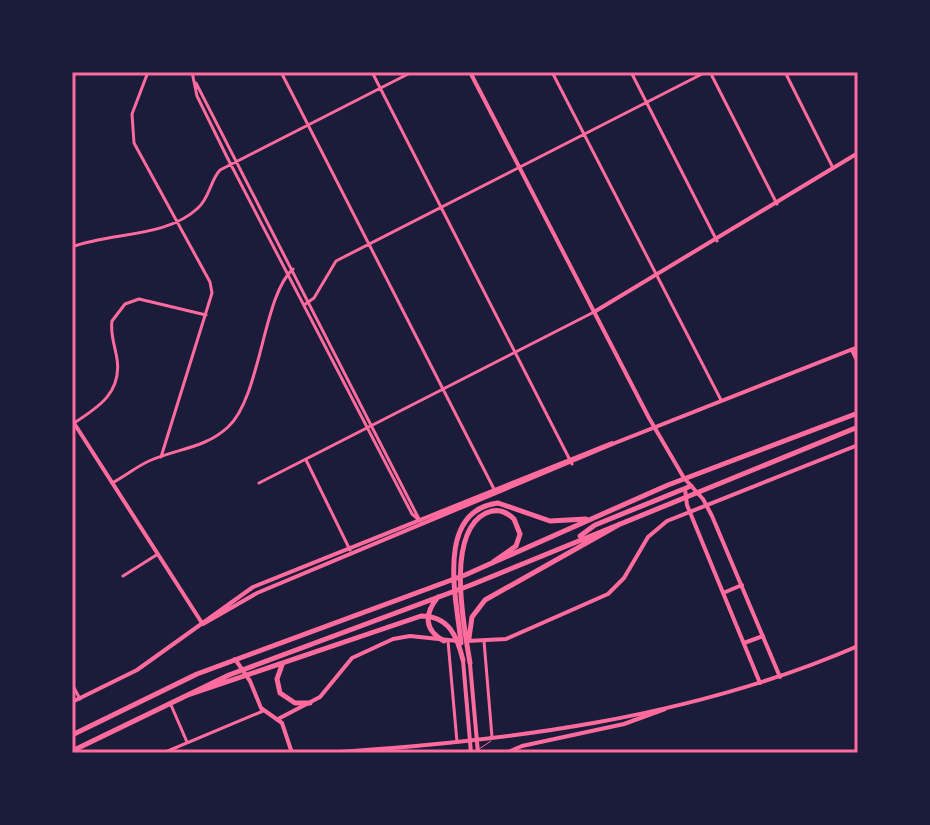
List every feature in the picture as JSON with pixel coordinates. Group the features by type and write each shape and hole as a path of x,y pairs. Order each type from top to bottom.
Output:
{"highway":[{"path":"72,735 144,698 235,659 485,567 684,478 858,413"},
{"path":"572,542 595,525 858,427"},
{"path":"72,751 170,701 242,669 438,597 635,516 689,490"},
{"path":"463,660 458,547 467,519 489,505 507,505 550,521 593,518"},
{"path":"470,663 458,547 470,526 482,515 494,511 511,515 520,530 517,543 485,567"},
{"path":"470,663 470,621 478,606 635,516"},
{"path":"438,597 429,610 427,620 434,634 446,641"},
{"path":"179,697 247,677 413,618 429,616 451,627 463,660"},
{"path":"284,663 277,676 280,693 295,703 310,703"}],"street":[{"path":"148,72 132,114 134,143 210,282 212,293 161,457"},
{"path":"192,72 197,96 230,165 413,516 420,522"},
{"path":"193,79 199,72"},
{"path":"281,72 495,490"},
{"path":"372,72 571,461"},
{"path":"72,247 108,235 176,222 196,210 206,199 215,176 230,165 412,72"},
{"path":"470,72 654,427 684,478 689,490 690,512 760,683"},
{"path":"552,72 721,400"},
{"path":"631,72 717,241"},
{"path":"304,305 330,267 369,244 708,72 777,204"},
{"path":"785,72 833,168"},
{"path":"193,79 238,161 420,522"},
{"path":"259,483 594,312 717,241 858,153"},
{"path":"112,483 161,457 215,437 240,411 288,274 293,269"},
{"path":"203,624 74,425 107,401 111,394 118,371 112,321 125,304 139,299 206,315"},
{"path":"72,702 128,676 249,589 297,573 495,490 858,347"},
{"path":"852,350 858,362"},
{"path":"278,719 320,697 345,664 363,652 403,637 446,641 508,638 608,594 624,578 654,530 671,518 858,445"},
{"path":"305,459 351,551"},
{"path":"689,490 707,506 780,677"},
{"path":"123,576 158,554"},
{"path":"723,593 742,585"},
{"path":"744,643 763,636"},
{"path":"446,641 457,742"},
{"path":"484,641 492,739"},
{"path":"321,753 492,739 665,709 780,677 858,646"},
{"path":"235,659 264,711 278,719 292,753"},
{"path":"463,660 471,753"},
{"path":"470,663 478,753"},
{"path":"72,684 80,699"},
{"path":"170,701 187,743"},
{"path":"506,753 635,721 665,709"},
{"path":"163,753 264,711"}],"lane":[{"path":"440,753 480,749 492,739"}]}
